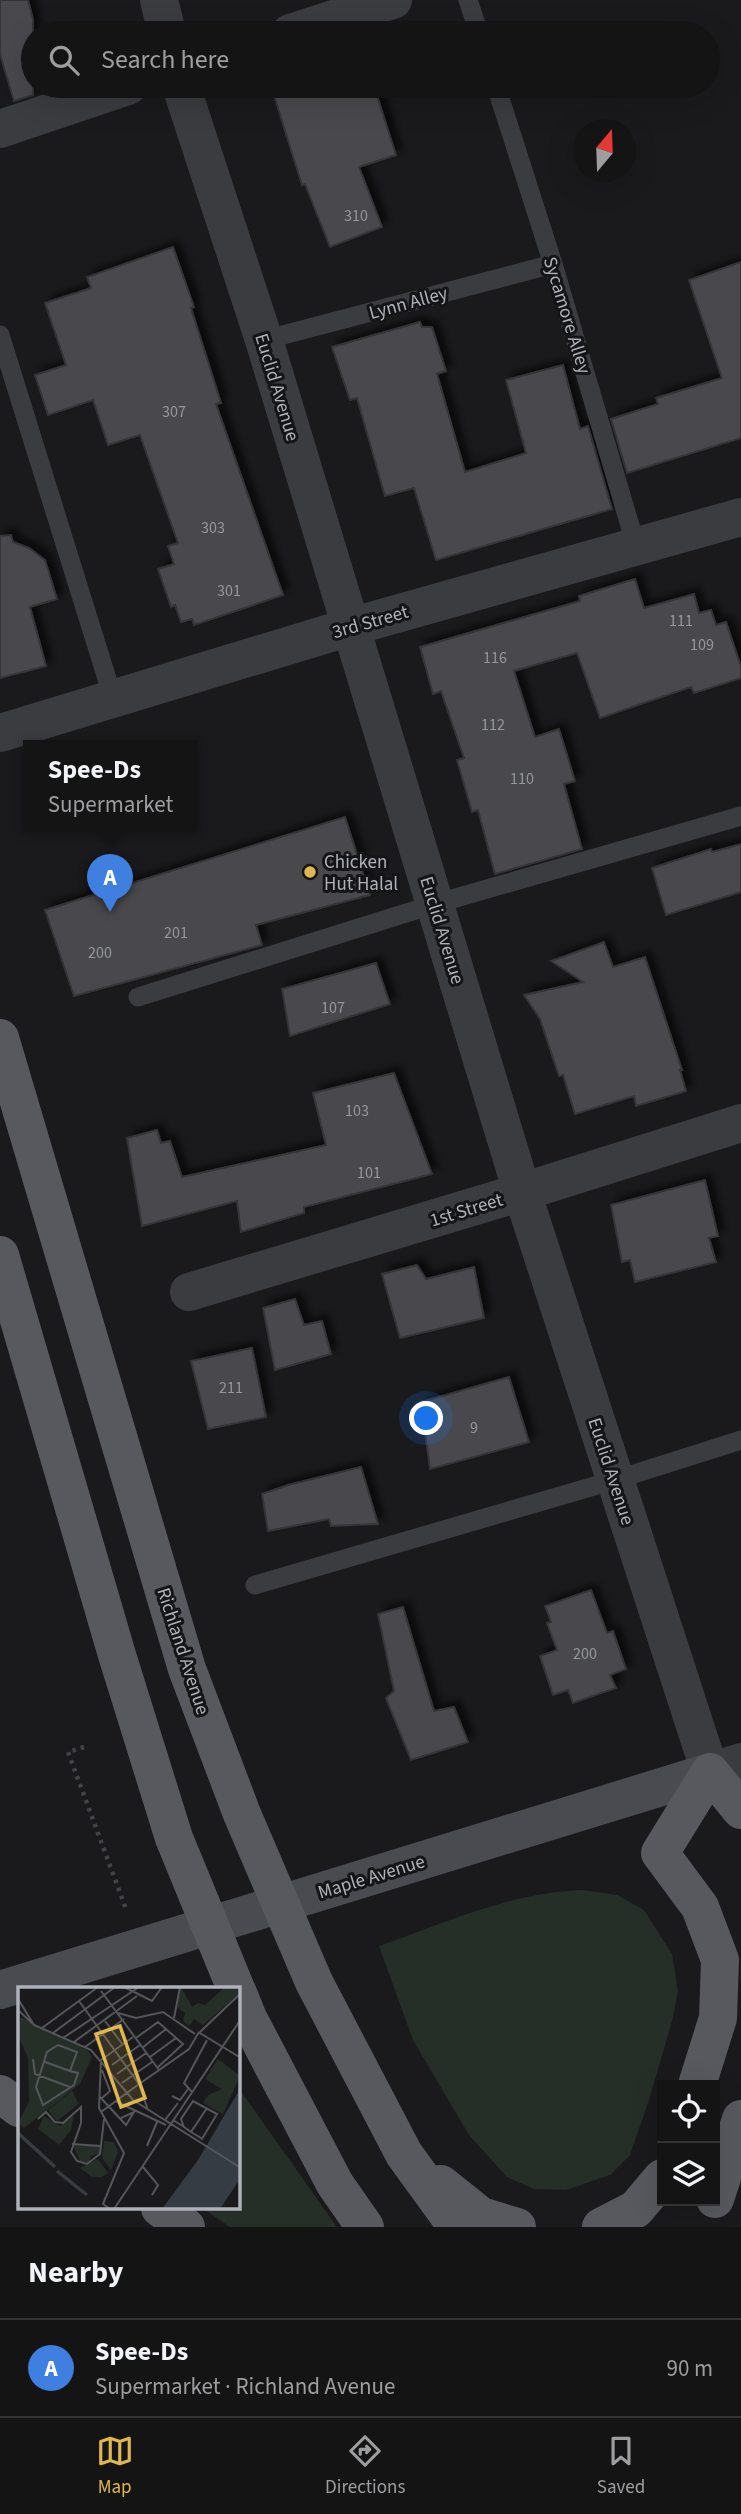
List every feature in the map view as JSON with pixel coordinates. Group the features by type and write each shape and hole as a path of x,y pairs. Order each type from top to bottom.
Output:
{"main road":[{"name":"Richland Avenue","path":"0,1038 187,1669 243,1814 314,1982 404,2154 457,2227"},
{"path":"0,1255 117,1655 174,1838 236,1987"},
{"path":"725,1767 741,1810"},
{"path":"699,2080 718,2018 720,1960 700,1907 660,1853 725,1767"},
{"name":"Maple Avenue","path":"0,1990 725,1767"},
{"path":"241,2000 335,2184 365,2227"},
{"path":"0,2094 18,2107"},
{"path":"720,2182 741,2119"},
{"path":"404,2154 481,2216 516,2227"},
{"path":"601,2227 636,2209 657,2184"},
{"path":"706,2227 712,2206"},
{"path":"163,2210 186,2227"}],"street":[{"path":"159,0 164,21"},
{"path":"327,21 393,0"},
{"path":"0,129 92,98"},
{"name":"Euclid Avenue","path":"185,98 264,341 522,1192 615,1480 725,1767"},
{"name":"3rd Street","path":"0,733 350,626 741,517"},
{"name":"1st Street","path":"189,1292 741,1123"}],"lane":[{"path":"468,0 475,21"},
{"name":"Sycamore Alley","path":"500,98 553,264 636,546"},
{"name":"Lynn Alley","path":"264,341 553,264"},
{"path":"0,335 113,698"},
{"path":"138,997 435,904 741,816"},
{"path":"255,1585 615,1480 741,1440"}],"path":[{"path":"84,1748 68,1752 120,1890"}],"shaded area":[{"path":"583,1890 617,1895 644,1910 672,1954 678,1991 649,2100 630,2155 610,2175 566,2190 534,2189 507,2177 469,2135 413,2040 379,1946 530,1896"},
{"path":"240,2090 337,2227 230,2227 205,2210 240,2210"}],"building":[{"path":"0,0 28,0 33,21 21,21 21,98 24,98 14,101 0,54"},
{"path":"275,98 378,98 396,155 359,167 382,227 330,247 305,184 302,185"},
{"path":"173,247 194,307 191,308 221,403 216,404 283,595 194,625 192,619 181,622 175,605 171,607 158,569 174,564 168,546 178,543 140,435 108,445 93,400 48,415 35,375 66,365 45,303 91,288 87,277"},
{"path":"741,262 741,438 627,473 611,419 658,404 656,398 722,378 689,280"},
{"path":"420,322 422,327 432,327 446,371 437,374 465,472 526,453 506,380 563,365 580,429 588,426 612,509 436,560 414,488 385,496 357,398 350,400 332,347"},
{"path":"11,535 13,542 29,548 45,560 57,599 30,607 46,666 0,678 0,536"},
{"path":"635,579 644,608 694,594 699,613 711,610 716,625 726,622 741,667 741,678 694,693 691,687 600,718 577,653 514,671 535,737 559,729 575,781 564,784 582,849 495,874 478,810 472,812 457,760 464,758 441,691 433,694 420,647 580,601 579,596"},
{"path":"345,817 370,895 256,925 262,945 74,996 45,910"},
{"path":"741,844 741,892 666,915 652,868 711,849 712,852"},
{"path":"604,942 613,967 645,957 682,1070 686,1091 636,1106 634,1096 575,1114 563,1075 559,1076 540,1019 524,995 583,982 551,961"},
{"path":"376,963 390,1004 290,1036 282,989"},
{"path":"394,1073 432,1174 304,1207 304,1213 241,1232 237,1201 142,1226 127,1138 157,1130 161,1143 170,1141 182,1177 326,1145 313,1093"},
{"path":"705,1180 718,1236 709,1238 716,1262 635,1282 630,1260 622,1262 611,1205"},
{"path":"417,1265 426,1279 474,1267 484,1318 400,1338 382,1274"},
{"path":"295,1299 304,1325 322,1321 331,1354 275,1370 263,1308"},
{"path":"252,1348 266,1417 208,1429 191,1361"},
{"path":"509,1377 529,1442 430,1469 421,1402"},
{"path":"361,1467 378,1524 331,1526 329,1519 268,1531 262,1494"},
{"path":"591,1590 607,1633 613,1631 626,1669 610,1675 616,1688 573,1703 568,1690 553,1695 540,1656 557,1650 547,1623 551,1622 545,1606"},
{"path":"403,1607 434,1711 454,1707 468,1742 411,1760 386,1698 394,1691 378,1614"}],"place":[{"name":"Chicken Hut Halal","path":"310,872"},
{"name":"Spee-Ds","path":"110,912"}]}
